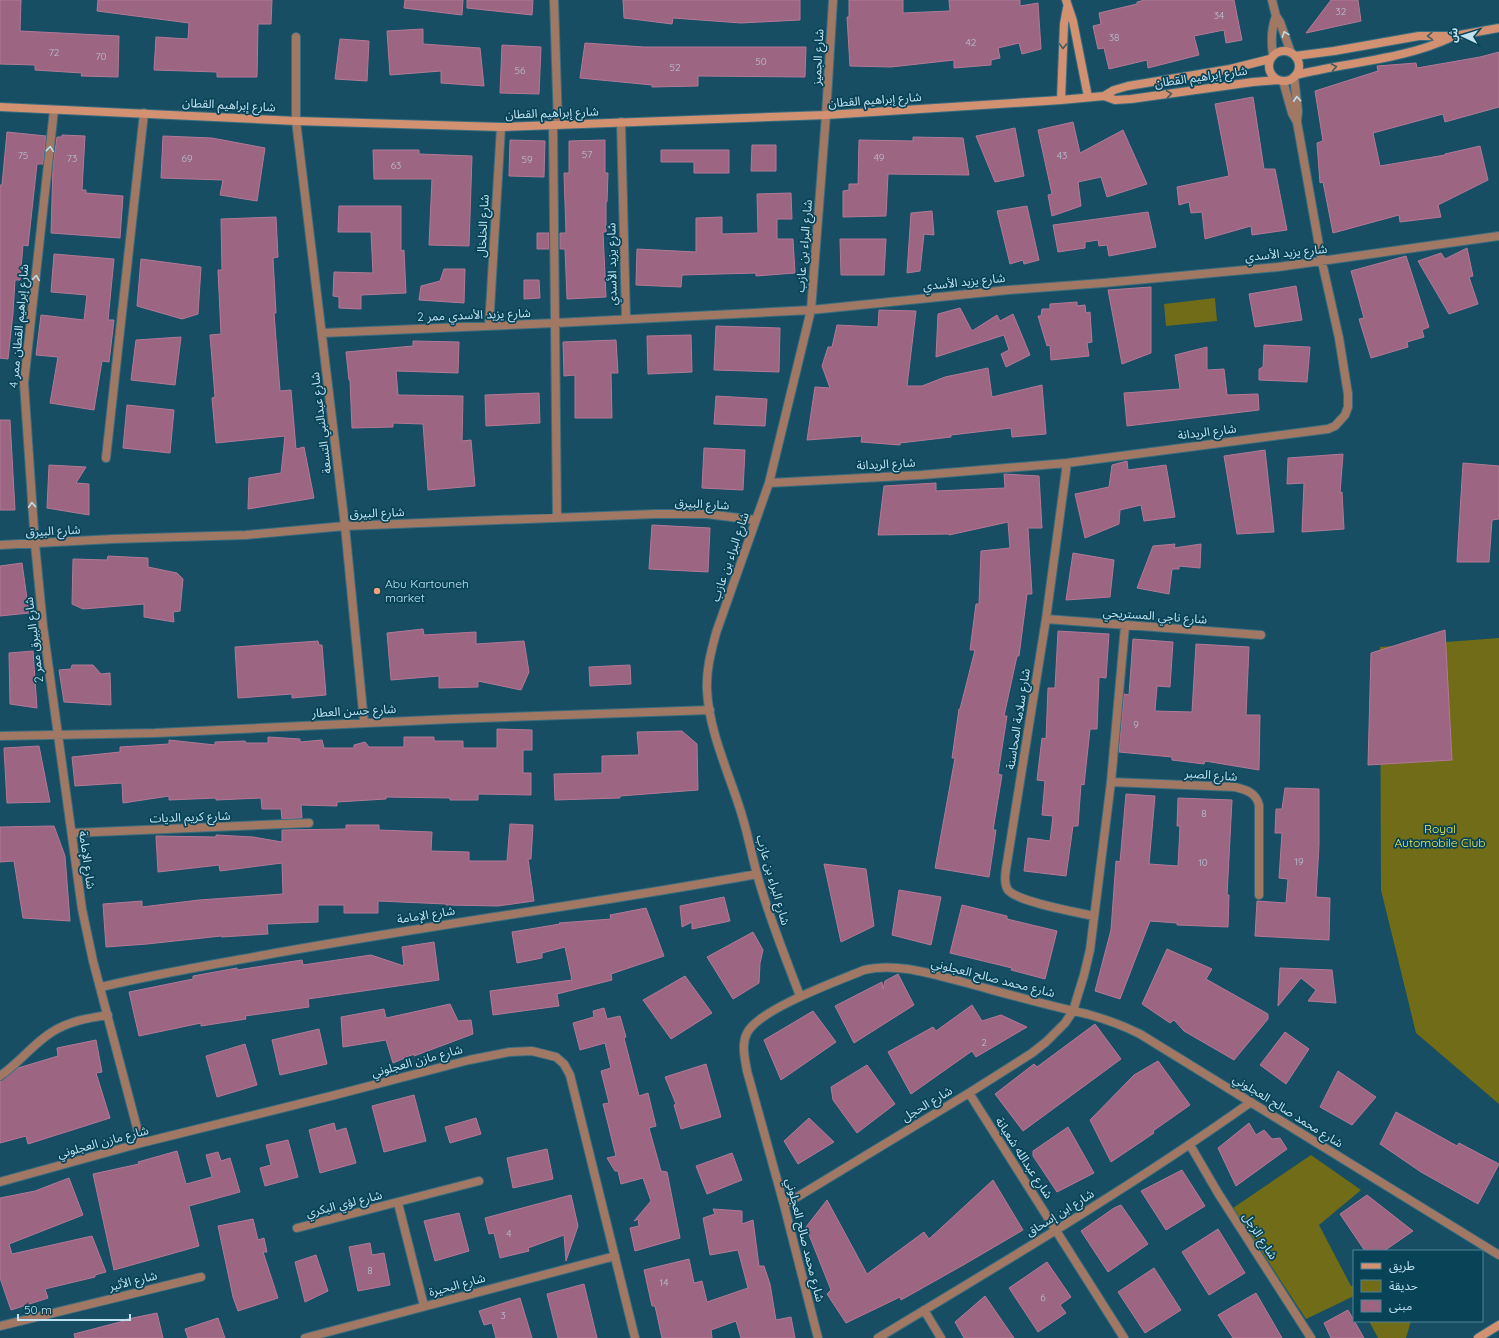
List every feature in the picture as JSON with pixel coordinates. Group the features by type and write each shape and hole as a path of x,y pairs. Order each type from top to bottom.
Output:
{"street":[{"path":"554,0 557,518"},
{"name":"شارع الجميز","path":"826,115 833,0"},
{"path":"1272,0 1276,16 1298,65 1295,76"},
{"path":"1066,4 1073,21 1088,97"},
{"path":"1061,100 1066,4"},
{"path":"1276,16 1272,25 1272,57 1269,69 1270,74 1280,81 1287,81 1295,76 1409,52 1454,36"},
{"path":"1272,57 1282,51 1293,55 1334,52 1419,36 1454,36 1499,28"},
{"name":"شارع عبدالنبي التسعة","path":"296,37 296,121 345,526 364,722"},
{"name":"شارع إبراهيم القطان","path":"1104,96 1114,90 1128,86 1230,69 1272,57"},
{"name":"شارع الريدانة","path":"1295,76 1298,112 1296,122"},
{"name":"شارع إبراهيم القطان","path":"0,107 296,121 501,127 826,115 1104,96 1115,100 1253,82 1280,81"},
{"name":"شارع الريدانة","path":"769,483 920,475 1067,463 1328,429 1335,426 1345,415 1348,407 1348,394 1339,338 1322,262 1296,122 1280,81"},
{"name":"شارع إبراهيم القطان ممر 4","path":"35,544 24,383 54,110"},
{"path":"106,458 144,113"},
{"name":"شارع البراء بن عازب","path":"800,996 781,948 757,874 744,823 717,741 707,691 709,657 769,483 811,310 826,115"},
{"name":"شارع يزيد الأسدي","path":"621,122 626,319 811,310 1008,290 1166,278 1322,262 1499,236"},
{"name":"شارع الخلخال","path":"489,326 501,127"},
{"name":"شارع يزيد الأسدي ممر 2","path":"322,333 626,319"},
{"name":"شارع سلامة المحاسنة","path":"1067,463 1046,619 1006,869 1006,882 1007,888 1010,892 1022,898 1094,916"},
{"name":"شارع البيرق","path":"0,545 113,539 246,535 345,526 655,514 707,514 755,520"},
{"name":"شارع البيرق ممر 2","path":"35,544 43,626 57,734"},
{"name":"شارع ناجي المستريحي","path":"1046,619 1261,635"},
{"path":"1073,1011 1090,950 1112,782 1125,626"},
{"name":"شارع حسن العطار","path":"0,736 155,733 364,722 710,710"},
{"name":"شارع الإمامة","path":"57,734 82,909 93,961 141,1143"},
{"name":"شارع الصبر","path":"1112,782 1235,787 1255,795 1259,805 1259,895"},
{"name":"شارع كريم الديات","path":"72,833 309,823"},
{"name":"شارع الإمامة","path":"101,987 146,976 365,937 757,874"},
{"name":"شارع محمد صالح العجلوني","path":"818,1338 784,1205 747,1072 744,1056 744,1045 746,1034 752,1024 800,996 864,970 885,967 909,970 954,980 1104,1018 1140,1034 1499,1255"},
{"name":"شارع الحجل","path":"784,1205 1032,1053 1046,1042 1073,1011"},
{"path":"0,1076 54,1031 84,1019 108,1015"},
{"name":"شارع مازن العجلوني","path":"0,1182 141,1143 469,1060 510,1052 532,1051 544,1053 556,1057 564,1064 570,1075 635,1338"},
{"name":"شارع عبدالله شعبانة","path":"969,1093 1001,1146 1124,1338"},
{"name":"شارع ابن إسحاق","path":"878,1338 1056,1230 1190,1145 1251,1102"},
{"name":"شارع الزجل","path":"1190,1145 1218,1193 1311,1338"},
{"name":"شارع لؤي البكري","path":"297,1228 478,1181"},
{"name":"شارع لؤي البكري","path":"398,1203 424,1306"},
{"name":"شارع البحيرة","path":"305,1338 615,1256"},
{"name":"شارع الأثير","path":"0,1326 201,1277"},
{"path":"924,1310 942,1338"},
{"path":"1478,1338 1499,1325"}],"green space":[{"path":"1215,298 1217,321 1166,326 1164,304"},
{"name":"Royal Automobile Club","path":"1499,638 1499,1104 1416,1033 1381,890 1380,647"},
{"path":"1311,1155 1361,1190 1319,1225 1351,1286 1353,1286 1353,1296 1306,1319 1233,1208"},
{"path":"1370,1322 1411,1322 1406,1338 1378,1338"}],"building":[{"path":"0,0 21,0 20,31 119,36 118,77 81,76 82,73 35,70 35,65 0,64"},
{"path":"98,0 272,0 271,24 258,24 257,77 217,77 217,72 154,70 156,37 188,39 189,23 97,11"},
{"path":"405,0 463,0 462,15 404,8"},
{"path":"467,0 533,0 532,15 467,8"},
{"path":"623,0 800,0 800,20 741,23 673,18 672,24 624,18"},
{"path":"849,0 903,0 903,13 950,11 949,0 1020,0 1020,6 1038,3 1041,49 1022,54 1019,43 998,48 1000,58 991,60 991,65 954,68 954,60 891,67 850,66 847,17 849,17"},
{"path":"1145,0 1234,0 1242,40 1226,43 1224,30 1194,36 1199,55 1148,68 1147,60 1109,69 1104,48 1098,49 1093,26 1101,24 1099,13 1137,4 1137,2"},
{"path":"1331,0 1358,0 1361,21 1306,33"},
{"path":"423,29 423,44 480,48 484,86 441,83 441,71 390,75 387,31"},
{"path":"340,39 369,41 367,81 335,79"},
{"path":"585,43 644,47 806,47 805,77 698,76 698,86 652,87 652,85 580,78"},
{"path":"502,45 541,47 539,94 500,93"},
{"path":"1499,52 1499,107 1445,122 1443,114 1373,133 1380,166 1445,155 1480,146 1488,180 1438,205 1441,217 1400,222 1399,215 1333,233 1323,182 1320,183 1317,143 1323,141 1315,91 1378,71 1377,66 1416,63 1417,68 1480,57"},
{"path":"1253,97 1264,169 1275,169 1287,230 1252,235 1251,226 1205,239 1202,212 1191,213 1189,202 1179,205 1177,187 1229,176 1215,104"},
{"path":"1073,122 1080,153 1123,130 1147,184 1107,197 1101,177 1078,182 1081,206 1052,216 1048,195 1052,194 1038,130"},
{"path":"1015,128 1024,176 995,182 976,136"},
{"path":"7,132 46,136 43,164 37,164 28,246 23,245 20,280 15,280 8,359 0,358 0,185 2,185"},
{"path":"62,135 85,136 82,190 86,190 86,193 123,196 120,238 51,233 53,165 57,137 62,137"},
{"path":"163,136 212,138 265,148 257,201 220,195 223,180 161,178"},
{"path":"913,137 963,138 969,175 888,174 886,216 843,217 843,191 849,190 849,184 858,184 859,140 913,141"},
{"path":"510,140 545,141 544,177 509,176"},
{"path":"605,140 605,173 608,173 606,232 603,232 606,297 567,299 565,249 560,249 560,233 566,233 564,173 569,173 569,141"},
{"path":"752,145 776,145 776,171 751,171"},
{"path":"373,150 419,150 419,154 472,156 469,246 429,245 432,179 374,179"},
{"path":"661,150 729,150 729,173 694,173 694,162 661,162"},
{"path":"791,193 792,219 777,219 777,239 793,239 795,273 756,276 756,273 682,275 681,287 636,285 637,249 696,252 696,218 722,217 722,234 758,233 757,194"},
{"path":"339,206 401,206 401,251 404,250 406,293 361,295 361,309 339,308 339,297 333,296 334,272 373,273 371,232 338,232"},
{"path":"1027,206 1039,260 1024,264 1023,260 1010,264 997,211"},
{"path":"932,211 934,235 924,234 920,271 907,273 911,213"},
{"path":"1148,212 1156,247 1109,256 1107,245 1099,246 1098,240 1085,242 1085,248 1058,252 1053,225"},
{"path":"276,217 278,257 273,258 276,313 274,313 280,391 291,390 296,449 304,447 314,498 248,509 249,478 281,473 285,436 216,443 212,398 215,397 210,335 221,334 218,270 222,270 221,219"},
{"path":"537,233 549,233 549,249 537,249"},
{"path":"840,239 886,239 884,275 841,275"},
{"path":"1467,248 1473,276 1469,277 1478,304 1449,314 1418,261 1441,253 1445,259"},
{"path":"54,254 114,259 108,320 114,320 109,362 102,361 94,410 50,403 58,357 36,355 41,315 84,320 87,295 51,292"},
{"path":"1406,256 1429,327 1422,330 1424,337 1407,342 1408,347 1371,358 1359,319 1364,318 1351,271"},
{"path":"141,259 201,267 198,314 182,319 137,306"},
{"path":"444,269 465,269 464,303 419,300 421,286 440,281"},
{"path":"524,280 539,280 540,298 524,299"},
{"path":"1296,286 1302,320 1255,327 1249,294"},
{"path":"1151,287 1151,353 1122,364 1108,290"},
{"path":"1077,302 1077,306 1085,305 1086,313 1090,312 1092,342 1087,343 1089,356 1051,360 1050,345 1047,346 1038,316 1041,316 1042,309 1050,309 1050,304"},
{"path":"960,308 972,331 997,315 1000,321 1013,314 1030,355 1006,367 1001,354 1009,350 1004,335 936,357 938,314"},
{"path":"879,310 916,311 907,386 922,386 945,377 988,368 992,397 1042,385 1046,434 1012,437 1011,428 951,435 951,437 900,443 900,445 861,442 862,436 807,440 815,387 830,388 822,366 828,347 832,347 837,325 878,327"},
{"path":"716,326 780,328 779,372 714,370"},
{"path":"691,335 692,372 648,374 647,336"},
{"path":"181,337 175,385 131,380 136,340"},
{"path":"616,340 618,373 611,373 612,418 575,418 575,375 564,376 563,342"},
{"path":"413,341 459,342 458,373 396,371 398,395 463,396 462,441 471,440 475,486 428,490 423,424 393,423 393,427 352,428 350,380 346,352 413,346"},
{"path":"1264,345 1310,347 1307,382 1259,380 1259,369 1263,367"},
{"path":"1207,347 1207,370 1224,369 1227,395 1258,394 1259,410 1127,426 1124,393 1180,389 1175,355"},
{"path":"539,393 540,423 486,426 485,395"},
{"path":"716,396 767,399 765,426 714,424"},
{"path":"127,405 174,410 170,453 123,448"},
{"path":"0,420 10,420 15,510 0,510"},
{"path":"704,448 745,450 743,490 702,488"},
{"path":"1265,450 1274,532 1237,534 1224,456"},
{"path":"1343,454 1340,493 1342,492 1344,529 1302,532 1304,483 1287,484 1288,458"},
{"path":"1127,461 1128,470 1166,465 1175,517 1144,521 1141,505 1120,510 1119,524 1085,538 1075,494 1109,487 1112,465"},
{"path":"1463,463 1499,466 1499,519 1492,520 1489,562 1457,562"},
{"path":"49,465 86,467 76,483 89,484 89,515 47,508"},
{"path":"1004,474 1039,476 1042,528 1028,528 1032,594 1027,594 1019,656 1017,656 1004,716 1007,716 998,774 1002,775 993,830 996,830 989,877 935,868 955,758 952,758 959,709 975,650 970,650 976,604 979,604 981,551 1010,548 1008,522 949,535 878,535 884,486 936,483 936,491 1005,488"},
{"path":"652,525 710,528 708,572 649,569"},
{"path":"1175,544 1174,548 1201,544 1200,568 1179,566 1179,569 1172,569 1169,594 1137,588 1153,546"},
{"path":"1073,553 1114,560 1110,597 1066,600"},
{"path":"108,556 148,558 148,567 177,573 183,579 180,611 173,612 174,622 144,617 144,604 83,609 72,604 73,559 107,560"},
{"path":"22,563 29,613 0,616 0,566"},
{"path":"423,629 424,635 476,632 476,644 524,641 529,672 521,690 478,681 478,687 439,688 439,676 391,680 387,633"},
{"path":"1445,630 1452,760 1368,765 1371,653"},
{"path":"1058,631 1109,634 1106,678 1099,677 1097,729 1090,729 1084,785 1081,784 1078,826 1073,826 1066,876 1024,871 1028,838 1050,841 1053,816 1042,815 1045,781 1037,780 1042,738 1046,739 1048,688 1055,688"},
{"path":"1133,639 1173,642 1170,687 1157,686 1155,711 1192,712 1196,644 1249,647 1246,715 1260,715 1259,770 1205,761 1204,764 1172,760 1172,757 1119,752 1124,694 1129,695"},
{"path":"318,641 319,645 322,645 326,695 292,698 292,694 238,698 235,647"},
{"path":"33,651 37,708 10,704 9,653"},
{"path":"72,665 93,665 101,674 110,673 111,705 64,702 59,670 71,669"},
{"path":"630,665 631,684 590,686 589,667"},
{"path":"497,729 532,730 532,750 523,750 523,773 531,773 531,795 478,794 478,800 386,797 386,799 337,802 337,806 301,805 302,818 282,819 281,809 262,809 261,798 169,800 169,796 123,803 122,783 75,786 72,757 120,752 120,747 169,744 169,740 215,745 215,742 245,741 246,743 268,743 268,737 300,739 300,742 322,740 324,748 354,748 354,745 365,742 369,747 404,747 404,737 434,737 434,741 463,741 463,748 497,748"},
{"path":"682,731 697,744 698,790 620,796 620,798 555,800 554,774 602,773 602,756 639,755 637,732"},
{"path":"39,746 50,802 7,803 4,748"},
{"path":"1285,788 1319,789 1319,845 1316,897 1330,898 1329,940 1255,936 1257,901 1286,903 1288,879 1279,878 1282,833 1275,833 1276,809 1282,809"},
{"path":"1126,794 1155,796 1149,864 1178,866 1180,826 1177,826 1178,798 1232,800 1227,895 1229,895 1228,927 1177,925 1177,923 1150,921 1120,999 1095,991 1111,930 1116,861 1120,862"},
{"path":"510,824 533,825 531,859 528,859 534,901 498,906 378,901 378,913 344,913 344,905 318,905 318,922 267,924 268,934 221,936 106,947 103,904 142,901 142,907 199,900 283,894 282,863 220,871 219,865 158,872 156,836 216,837 216,835 253,837 282,842 282,830 346,829 346,825 379,825 379,830 432,832 431,851 469,852 469,861 507,861"},
{"path":"54,826 65,856 70,921 23,918 14,861 0,862 0,827"},
{"path":"824,864 866,869 874,926 841,942"},
{"path":"899,890 941,897 931,945 892,935"},
{"path":"724,897 730,921 692,929 692,922 682,927 680,906"},
{"path":"962,905 1007,916 1007,919 1057,931 1045,979 1011,970 1012,968 950,953"},
{"path":"646,908 664,956 611,974 612,980 557,994 559,1006 493,1015 490,991 572,980 565,947 542,953 542,958 517,963 512,932 560,924 559,923 611,919 610,915"},
{"path":"753,932 763,950 760,963 759,983 733,999 707,957"},
{"path":"434,942 439,980 308,999 309,1007 245,1016 246,1019 201,1026 201,1023 139,1036 129,992 193,979 193,976 237,968 237,970 302,960 303,965 371,955 404,966 402,947"},
{"path":"1167,949 1212,969 1206,979 1268,1014 1268,1019 1234,1060 1184,1031 1174,1020 1170,1023 1142,1004"},
{"path":"1280,968 1332,970 1336,1003 1308,1001 1316,990 1301,978 1278,1006"},
{"path":"898,974 914,1005 854,1043 835,1006 882,982 883,989 885,981"},
{"path":"685,976 712,1013 671,1039 643,1000"},
{"path":"450,1004 458,1021 471,1020 473,1034 414,1056 414,1054 393,1063 386,1040 343,1047 341,1017 384,1009 386,1018"},
{"path":"972,1005 982,1021 1001,1015 1027,1027 976,1057 972,1051 911,1094 888,1052 933,1027 936,1031"},
{"path":"604,1008 607,1019 620,1016 639,1096 648,1093 656,1126 649,1128 661,1171 667,1172 680,1238 635,1251 630,1228 639,1226 638,1219 634,1221 651,1201 643,1178 621,1184 618,1171 615,1171 607,1158 616,1156 603,1104 609,1103 601,1071 611,1068 605,1043 580,1050 573,1023 594,1017 593,1011"},
{"path":"813,1011 836,1042 781,1080 764,1040"},
{"path":"1095,1024 1121,1059 1023,1131 995,1094 1034,1064 1037,1067"},
{"path":"319,1029 327,1064 280,1075 272,1040"},
{"path":"1285,1032 1309,1049 1286,1084 1260,1065"},
{"path":"96,1040 102,1072 96,1073 110,1118 28,1144 26,1136 0,1143 0,1081 18,1068 58,1056 57,1048"},
{"path":"245,1044 257,1085 217,1097 206,1056"},
{"path":"1158,1061 1190,1105 1153,1131 1154,1133 1111,1162 1090,1120 1134,1075"},
{"path":"706,1064 721,1117 681,1129 674,1105 676,1104 665,1077"},
{"path":"867,1065 895,1104 857,1133 833,1100 831,1087"},
{"path":"1338,1071 1376,1097 1352,1125 1320,1107"},
{"path":"414,1095 426,1141 384,1152 372,1106"},
{"path":"1396,1112 1457,1146 1459,1143 1499,1164 1478,1204 1421,1172 1380,1144"},
{"path":"476,1118 481,1134 450,1143 445,1127"},
{"path":"809,1118 834,1142 798,1164 784,1141"},
{"path":"334,1123 336,1131 346,1128 356,1163 320,1173 309,1130"},
{"path":"1249,1123 1256,1135 1264,1130 1272,1139 1280,1138 1287,1149 1236,1186 1218,1148"},
{"path":"1068,1127 1094,1173 1057,1192 1033,1156 1033,1151"},
{"path":"288,1140 298,1177 265,1186 260,1168 271,1165 266,1145"},
{"path":"547,1149 553,1179 513,1188 507,1158"},
{"path":"177,1151 186,1184 212,1177 206,1155 218,1152 221,1161 230,1158 240,1192 189,1206 199,1246 114,1270 93,1174 139,1164 138,1162"},
{"path":"732,1153 742,1180 707,1194 696,1166"},
{"path":"1182,1170 1205,1206 1166,1230 1141,1191"},
{"path":"69,1178 83,1215 9,1244 12,1254 92,1236 106,1272 95,1275 95,1277 45,1289 48,1298 11,1310 0,1278 0,1198 35,1191"},
{"path":"993,1180 1023,1230 901,1300 900,1297 846,1323 827,1294 831,1290 806,1227 827,1200 867,1274 924,1232 929,1239"},
{"path":"571,1195 578,1226 566,1261 564,1235 528,1248 529,1251 500,1258 494,1233 489,1234 485,1218"},
{"path":"1367,1195 1413,1231 1385,1250 1364,1250 1340,1214"},
{"path":"1121,1205 1148,1244 1108,1272 1081,1231 1114,1208"},
{"path":"713,1209 742,1211 742,1224 753,1220 759,1266 764,1266 770,1284 776,1320 791,1317 795,1338 741,1338 736,1321 711,1330 712,1338 662,1338 655,1306 652,1306 644,1270 689,1259 694,1283 702,1281 707,1302 748,1288 738,1250 710,1255 703,1218 715,1214"},
{"path":"459,1213 469,1251 435,1261 424,1221"},
{"path":"253,1219 258,1240 264,1238 267,1252 263,1252 278,1298 238,1311 233,1297 218,1226"},
{"path":"1218,1229 1245,1273 1209,1295 1182,1252"},
{"path":"370,1243 372,1255 384,1253 390,1285 358,1291 349,1247"},
{"path":"316,1255 328,1291 305,1302 295,1262"},
{"path":"1047,1262 1071,1297 1060,1305 1066,1313 1038,1332 1009,1288"},
{"path":"1154,1268 1181,1310 1145,1333 1118,1292"},
{"path":"584,1284 597,1338 558,1338 547,1294"},
{"path":"1256,1293 1282,1338 1233,1338 1218,1315"},
{"path":"985,1296 1014,1338 964,1338 955,1322"},
{"path":"520,1298 532,1338 496,1338 492,1323 484,1325 479,1311"},
{"path":"1348,1310 1353,1319 1353,1322 1355,1322 1364,1338 1331,1338 1324,1323"},
{"path":"157,1313 163,1338 75,1338 74,1334 124,1321 123,1320"},
{"path":"218,1318 225,1338 188,1338 185,1329"}],"place":[{"name":"Abu Kartouneh market","path":"377,591"}]}
